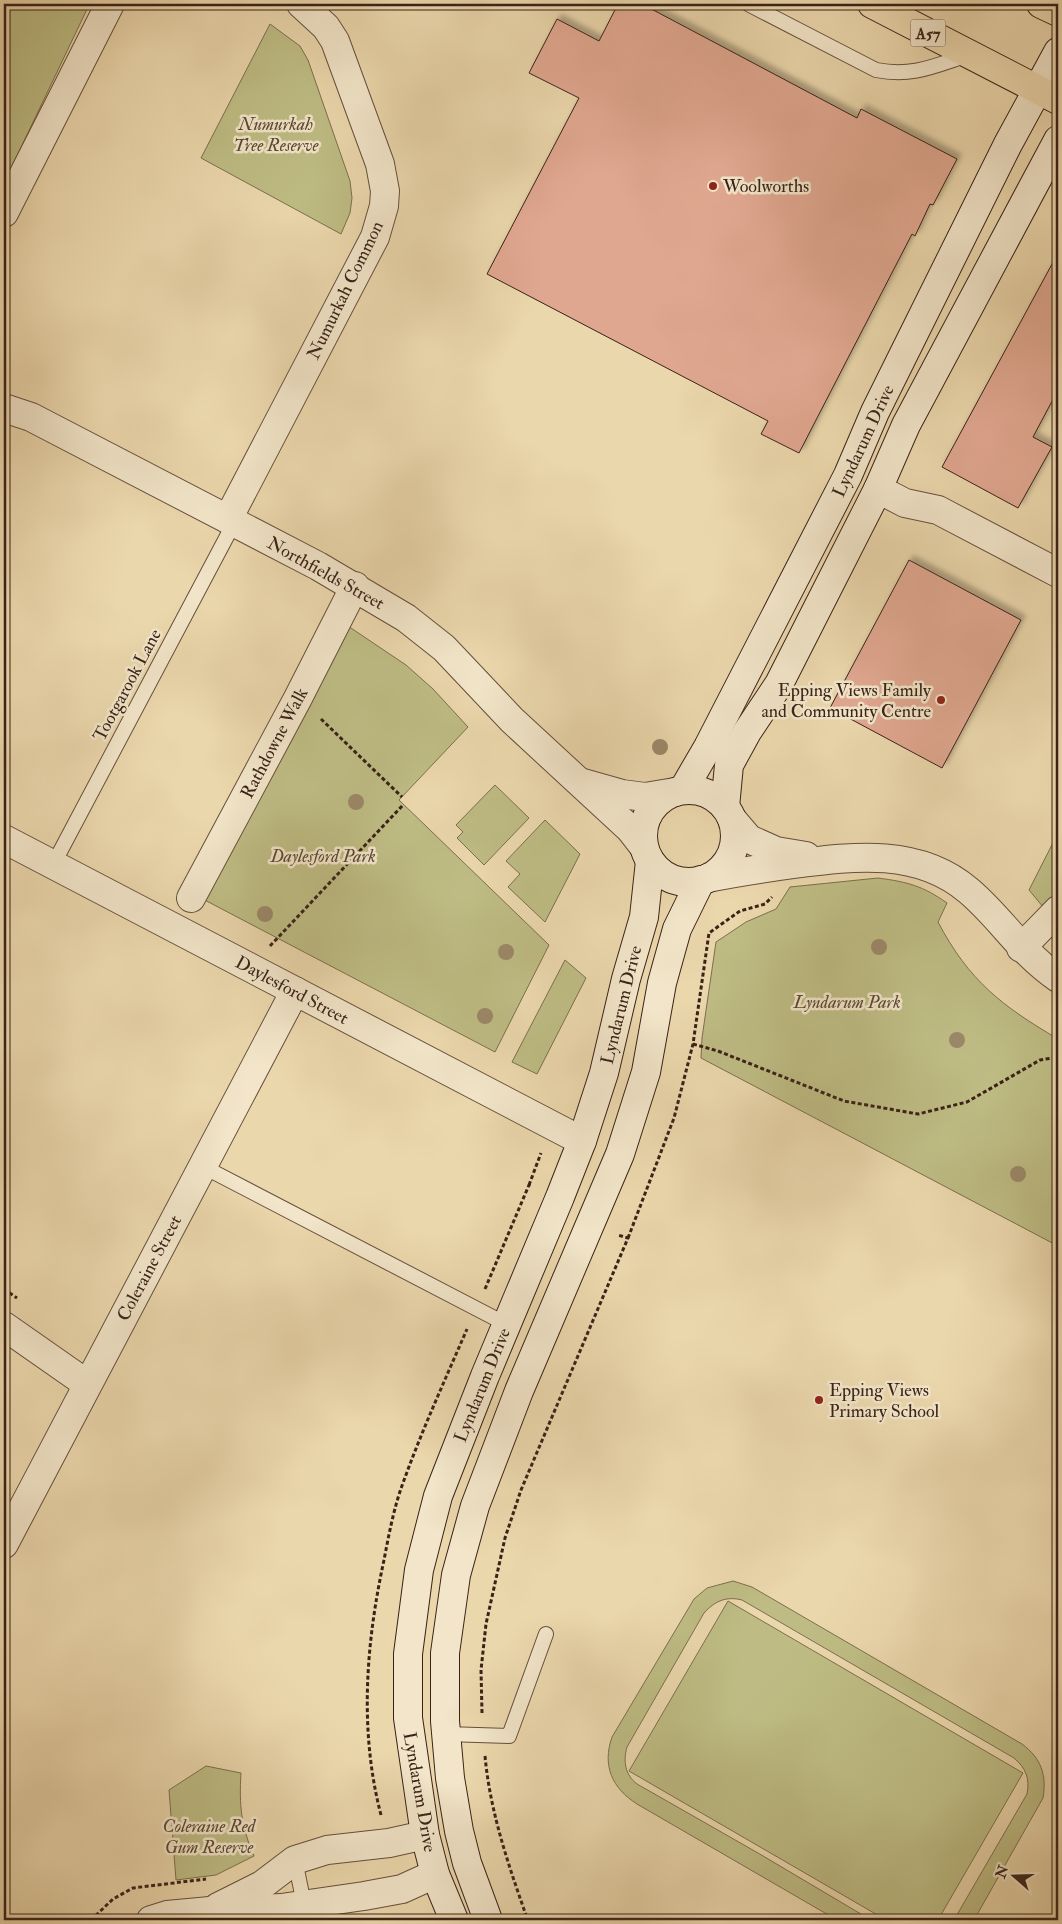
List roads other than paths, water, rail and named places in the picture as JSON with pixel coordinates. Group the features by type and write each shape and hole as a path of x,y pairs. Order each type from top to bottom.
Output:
{"main road":[{"name":"A57","path":"872,4 1048,95"},
{"path":"1041,4 1058,12"}],"street":[{"path":"4,213 110,4"},
{"name":"Numurkah Common","path":"231,521 375,237 384,206 380,164 335,41 326,27 301,4"},
{"name":"Lyndarum Drive","path":"679,791 708,747 852,466 875,412 1048,95 1058,52"},
{"name":"Lyndarum Drive","path":"728,813 729,765 747,732 779,684 882,481 906,425 1058,140"},
{"path":"1028,194 1058,182"},
{"name":"Northfields Street","path":"4,396 31,417"},
{"name":"Northfields Street","path":"4,408 31,417 231,521 355,586 406,618 444,648 512,720 630,829 647,854"},
{"path":"852,466 882,481 914,487 938,510 1058,573"},
{"name":"Rathdowne Walk","path":"190,898 298,698 355,586"},
{"name":"Northfields Street","path":"581,783 622,794 645,796 679,791"},
{"path":"827,860 776,851 749,838 728,813 706,793 679,791 660,800 648,813 643,830 647,854 660,872 672,879 687,882 740,871 827,860 892,858 933,869 969,891 1021,948 1040,966 1058,978"},
{"path":"704,879 722,868 732,853 735,836 728,813"},
{"name":"Daylesford Street","path":"4,839 582,1140"},
{"name":"Lyndarum Drive","path":"454,1920 435,1874 425,1835 408,1718 408,1654 419,1570 438,1496 582,1140 604,1074 626,979 644,917 647,854"},
{"name":"Lyndarum Drive","path":"488,1920 467,1863 459,1831 446,1734 445,1654 456,1576 475,1506 519,1391 620,1154 646,1072 662,983 677,930 704,879"},
{"path":"1021,948 1058,910"},
{"name":"Coleraine Street","path":"4,1544 295,992"},
{"path":"4,1326 87,1384"},
{"path":"210,1911 262,1885 295,1860 327,1850 389,1843 425,1835 459,1831"},
{"path":"151,1920 167,1915 210,1911 281,1908 402,1889 435,1874 467,1863"}],"lane":[{"path":"748,4 876,70 896,74 915,72 968,54"},
{"name":"Tootgarook Lane","path":"53,865 231,521"},
{"path":"202,1166 506,1324"},
{"path":"446,1734 509,1736 546,1634"},
{"path":"295,1860 304,1904"}],"place":[{"name":"Woolworths","path":"713,186"},
{"name":"Epping Views Family and Community Centre","path":"941,700"},
{"name":"Epping Views Primary School","path":"819,1400"}],"park label":[{"name":"Numurkah Tree Reserve","path":"276,134"},
{"name":"Daylesford Park","path":"323,856"},
{"name":"Lyndarum Park","path":"847,1002"},
{"name":"Coleraine Red Gum Reserve","path":"209,1836"}]}
